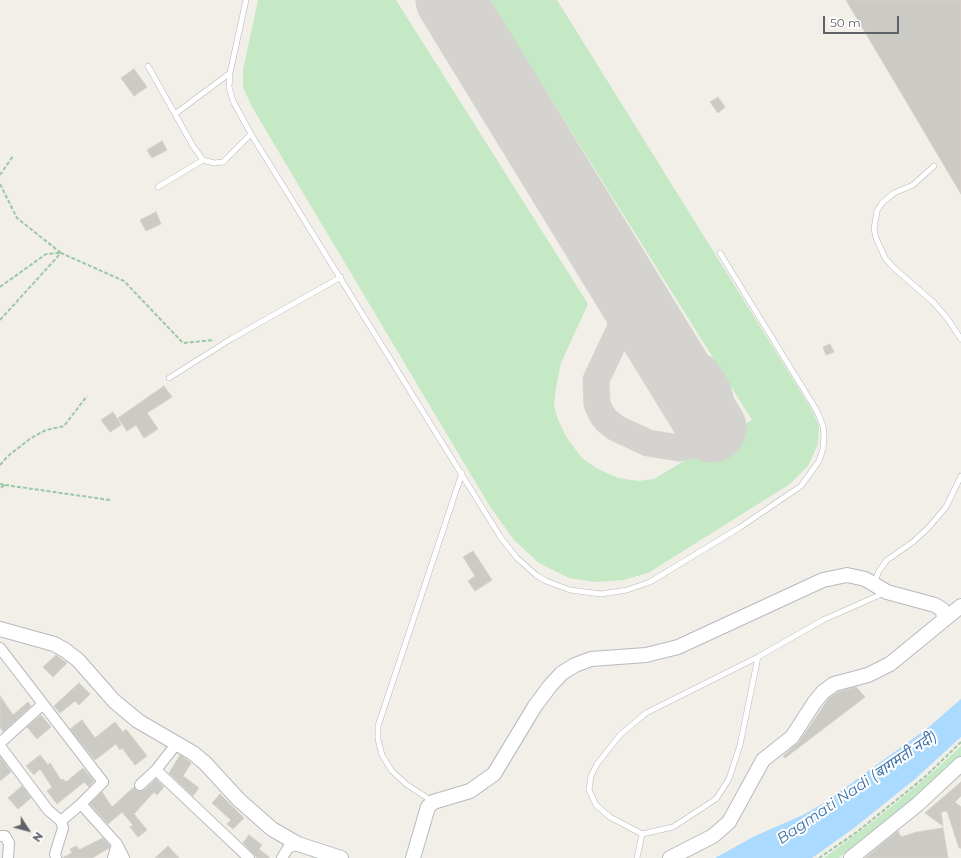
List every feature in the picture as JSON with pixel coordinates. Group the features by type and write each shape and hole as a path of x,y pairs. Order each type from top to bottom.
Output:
{"main road":[{"path":"413,858 428,807 433,802 470,791 494,774 550,686 562,674 575,665 591,659 646,655 678,648 823,580 847,575 865,579 887,592 935,605 943,610 944,620"},
{"path":"670,858 713,836 729,822 763,760 792,737 823,692 834,684 868,675 890,664 961,606"},
{"path":"0,629 54,644 65,650 78,660 114,701 138,720 193,752 239,800 272,829 298,844 341,858"},
{"path":"851,858 918,804 961,764"}],"street":[{"path":"0,648 103,782 61,821"},
{"path":"43,704 0,744 48,810 61,821 63,828 55,854 56,858"},
{"path":"140,785 156,770 177,743"},
{"path":"156,770 249,858"},
{"path":"81,804 117,844 124,858"},
{"path":"0,836 6,836 9,844 8,858"},
{"path":"113,858 117,844"},
{"path":"282,858 288,848 298,844"}],"lane":[{"path":"246,0 230,72 229,87 233,101 251,134 341,277 501,538 517,558 528,569 541,578 570,590 601,594 627,590 650,582 739,528 801,486 819,461 823,449 823,426 817,411 778,345 720,253"},
{"path":"148,66 193,146 203,160"},
{"path":"175,114 230,72"},
{"path":"158,187 203,160 223,162 251,134"},
{"path":"934,166 914,185 894,193 882,203 874,219 874,229 876,238 885,258 894,268 934,303 947,318 961,339"},
{"path":"169,378 231,339 341,277"},
{"path":"433,802 406,784 392,771 382,754 378,739 378,726 462,473"},
{"path":"874,584 879,570 887,560 913,542 929,527 946,507 961,476"},
{"path":"758,657 740,745 729,780 716,799 673,827 642,834 610,817 596,805 589,790 591,776 597,764 620,735 646,713 758,657 823,620 887,592"},
{"path":"637,858 642,834"}],"path":[{"path":"0,175 13,156"},
{"path":"0,184 17,218 61,253 124,281 183,343 231,339"},
{"path":"0,287 46,254 61,253"},
{"path":"0,320 61,253"},
{"path":"0,465 31,438 46,430 64,426 87,396"},
{"path":"0,484 110,500"},
{"path":"0,488 5,485"},
{"path":"819,858 857,832 920,780 961,742"}],"green space":[{"path":"258,0 396,0 588,304 561,363 556,388 554,406 558,420 567,438 582,458 598,469 618,478 638,481 654,479 752,420 489,0 557,0 812,410 819,426 818,444 808,466 790,484 648,573 623,580 595,582 569,578 539,563 514,540 489,505 252,107 243,87 243,70"},
{"path":"961,746 961,756 918,796 839,858 824,858 875,820 932,773"}],"water":[{"name":"Bagmati Nadi (बागमती नदी)","path":"961,699 961,737 914,780 854,828 812,858 715,858 755,836 803,815 827,801 929,727"}],"building":[{"path":"846,0 961,0 961,194 919,123"},
{"path":"134,69 147,87 134,96 121,78"},
{"path":"718,97 725,107 718,113 710,102"},
{"path":"162,141 167,150 152,158 147,150"},
{"path":"156,212 161,224 146,231 140,220"},
{"path":"830,344 834,352 826,355 823,347"},
{"path":"164,386 172,397 147,413 158,429 144,438 136,425 127,431 118,418"},
{"path":"113,412 121,425 110,432 101,420"},
{"path":"473,551 492,580 475,591 468,581 475,576 463,557"},
{"path":"56,655 67,663 53,677 43,667"},
{"path":"79,683 90,694 79,705 75,701 60,713 54,706"},
{"path":"856,687 865,697 785,758 783,756 799,742 829,698 838,692"},
{"path":"0,696 13,715 28,702 31,706 3,732 0,727"},
{"path":"41,715 51,727 37,739 27,727"},
{"path":"82,720 95,738 115,722 123,732 126,729 147,756 135,765 122,748 120,750 116,744 95,760 70,729"},
{"path":"40,755 48,765 50,763 61,780 63,779 66,782 83,768 94,781 89,787 84,782 57,804 47,791 52,787 40,769 34,775 26,766"},
{"path":"180,755 191,763 183,776 199,788 193,796 169,773"},
{"path":"0,757 11,772 0,781"},
{"path":"156,779 164,787 157,795 154,792 134,814 147,830 138,837 130,827 133,825 122,812 108,824 90,804 102,792 112,807 134,787 138,791 145,790"},
{"path":"961,782 961,796 955,802 961,807 961,848 959,848 947,811 941,812 943,826 925,813"},
{"path":"22,786 31,798 18,809 8,798"},
{"path":"220,794 244,818 233,829 227,824 231,820 212,803"},
{"path":"943,828 948,858 865,858 898,831 901,837 917,832"},
{"path":"249,835 262,845 259,849 270,858 257,858 243,843"},
{"path":"103,838 110,846 109,848 92,858 62,858 72,853 70,849 77,846 79,850"},
{"path":"168,846 179,858 155,858"}],"taxiway":[{"path":"621,281 622,317 620,329 596,380 597,404 602,415 616,428 648,443 679,448 689,446 700,441 712,428 719,407 720,397 717,388 705,369 673,350 651,330"}],"runway":[{"path":"450,0 712,428"}]}
